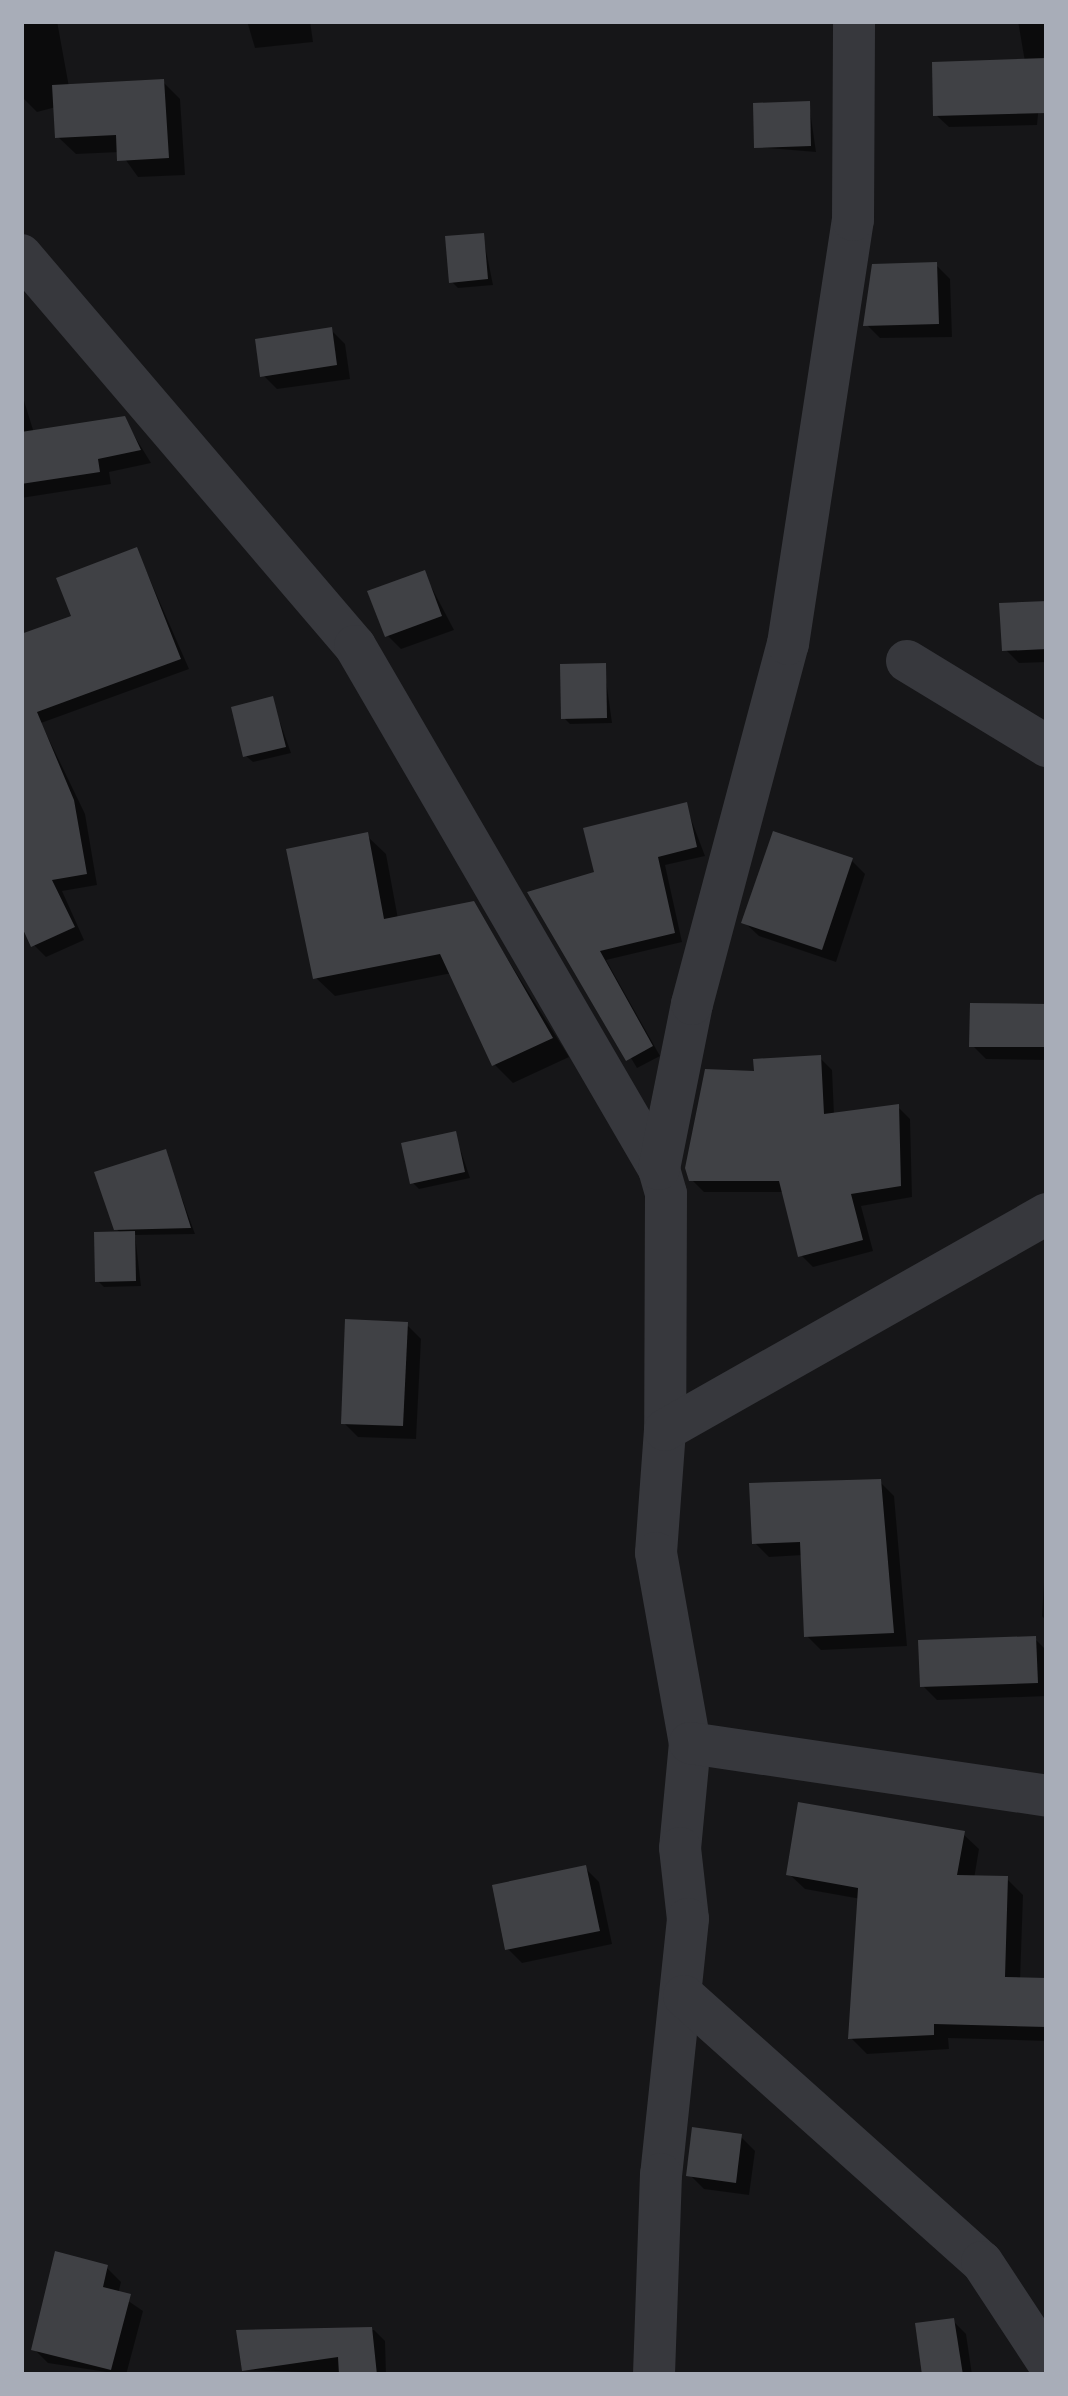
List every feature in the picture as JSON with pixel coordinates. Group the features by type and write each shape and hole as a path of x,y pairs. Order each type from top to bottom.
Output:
{"street":[{"path":"659,1169 692,1004 788,644 853,220 854,21"},
{"path":"21,254 355,646 659,1169 666,1194 665,1430 656,1553 690,1743 680,1848 688,1918 684,1996 661,2174 654,2375"},
{"path":"907,661 1047,746"},
{"path":"665,1430 1047,1214"},
{"path":"690,1743 1047,1796"},
{"path":"684,1996 982,2262 1047,2361"}],"building":[{"path":"1047,58 1047,113 933,116 932,62"},
{"path":"164,79 169,158 117,161 116,135 55,138 52,85"},
{"path":"810,101 811,146 754,148 753,103"},
{"path":"484,233 488,279 449,283 445,236"},
{"path":"937,262 939,324 863,326 872,264"},
{"path":"332,327 337,365 260,377 255,339"},
{"path":"125,416 141,450 98,459 100,472 21,484 21,432"},
{"path":"137,547 181,659 37,712 74,800 87,874 52,880 75,927 31,947 21,925 21,634 71,616 56,578"},
{"path":"425,570 442,616 385,637 367,591"},
{"path":"1047,601 1047,649 1002,651 999,603"},
{"path":"606,663 607,718 561,719 560,664"},
{"path":"273,696 286,747 243,757 231,707"},
{"path":"687,802 697,847 658,857 675,933 600,951 653,1046 626,1061 527,892 594,872 583,828"},
{"path":"773,831 853,858 822,950 741,923"},
{"path":"368,832 384,919 474,901 553,1038 492,1066 440,954 313,979 286,849"},
{"path":"970,1003 1047,1004 1047,1047 969,1047"},
{"path":"821,1055 824,1114 899,1104 901,1186 851,1194 863,1240 798,1257 779,1181 689,1181 685,1168 705,1069 754,1071 753,1059"},
{"path":"456,1131 465,1172 410,1184 401,1143"},
{"path":"166,1149 191,1228 114,1230 94,1172"},
{"path":"135,1231 136,1281 95,1282 94,1232"},
{"path":"345,1319 408,1322 403,1426 341,1424"},
{"path":"881,1479 894,1633 804,1637 800,1542 752,1544 749,1483"},
{"path":"1036,1636 1038,1683 920,1687 918,1640"},
{"path":"798,1802 965,1831 957,1875 1008,1876 1005,1977 1047,1978 1047,2027 934,2024 934,2035 848,2039 858,1888 786,1875"},
{"path":"586,1865 600,1931 505,1950 492,1885"},
{"path":"692,2127 742,2134 736,2183 686,2176"},
{"path":"55,2251 108,2265 103,2287 131,2294 111,2370 31,2350"},
{"path":"954,2318 963,2375 922,2375 915,2323"},
{"path":"372,2327 377,2375 339,2375 338,2357 242,2371 236,2330"}]}
